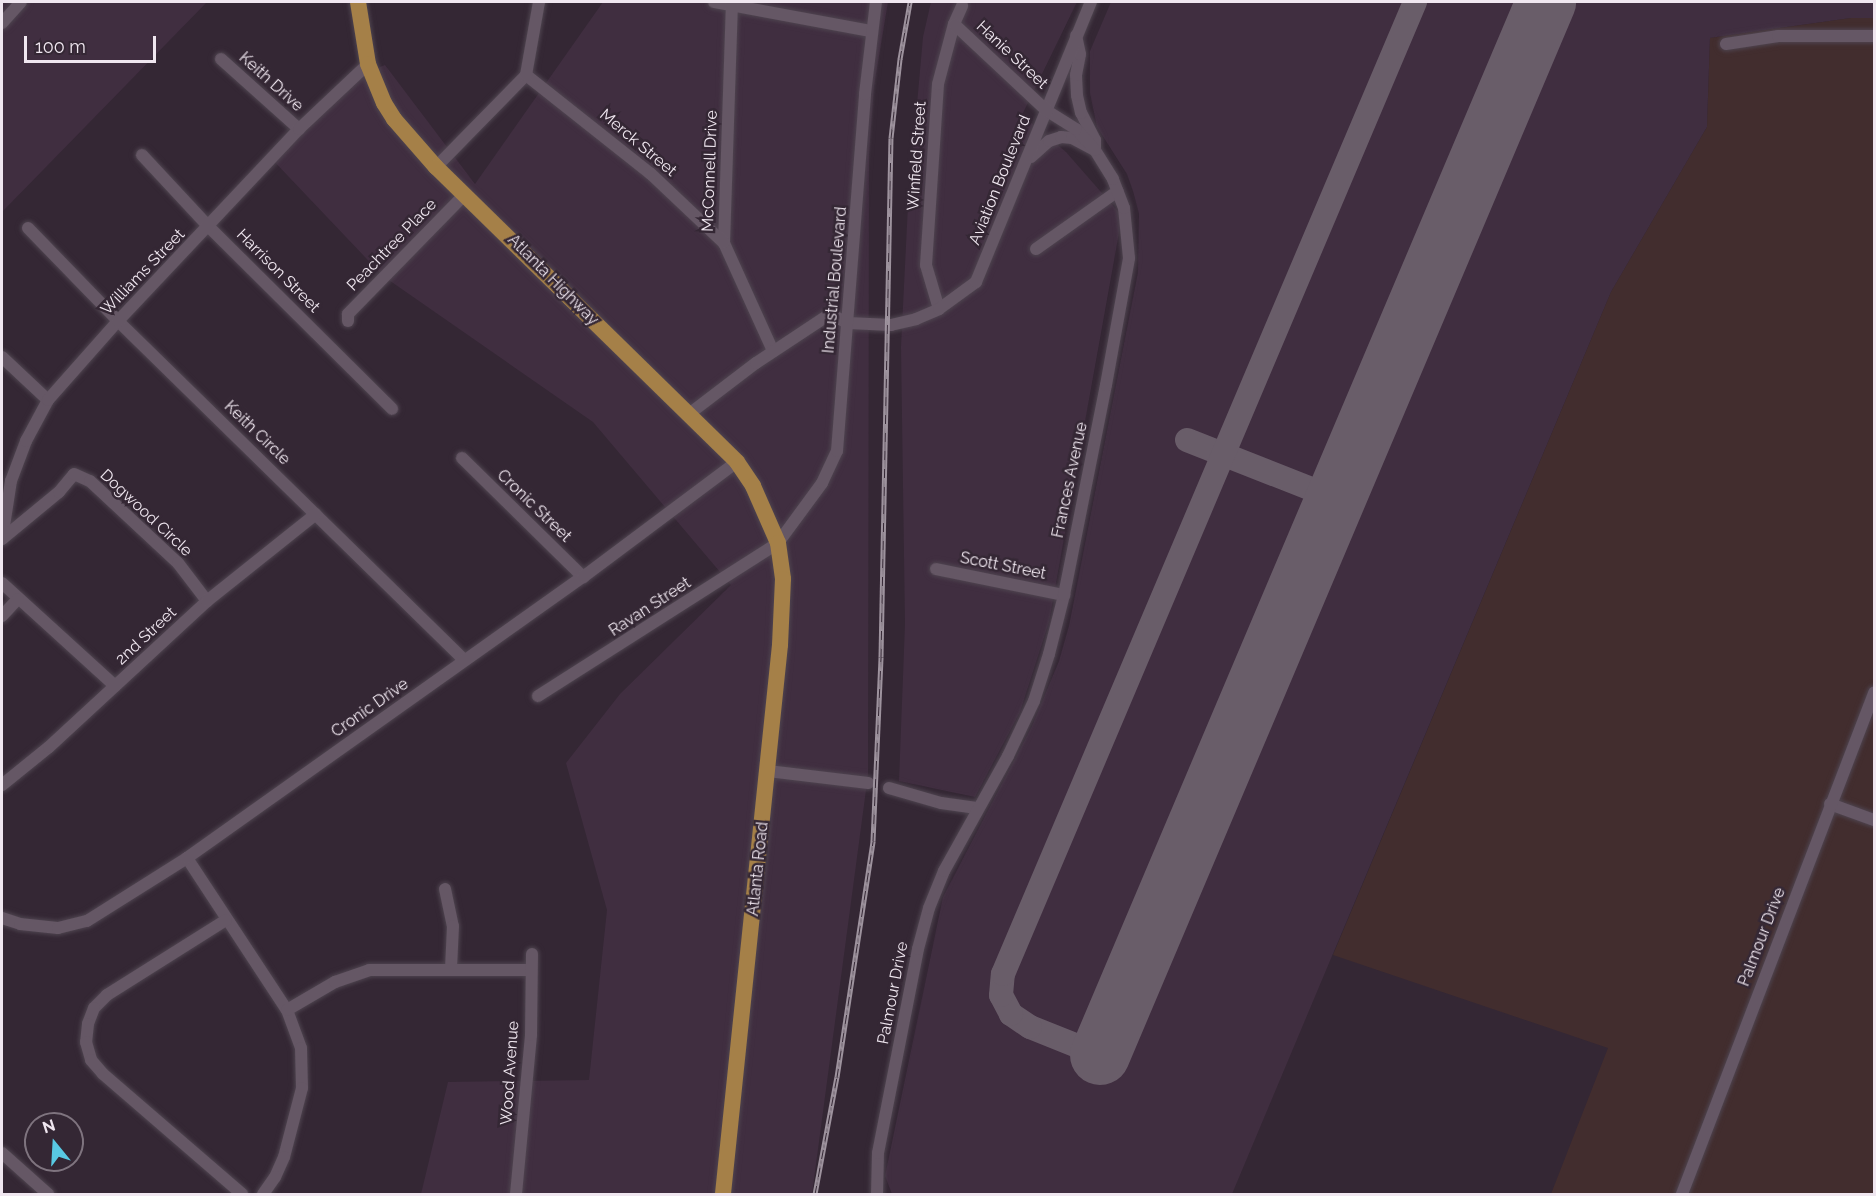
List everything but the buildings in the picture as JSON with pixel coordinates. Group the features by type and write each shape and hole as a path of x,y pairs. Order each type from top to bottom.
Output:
{"main road":[{"name":"Atlanta Highway","path":"358,2 368,64 384,103 394,118 436,167 737,462 753,486 778,543"},
{"name":"Atlanta Road","path":"723,1194 780,645 783,579 778,543"}],"street":[{"path":"2,23 21,2"},
{"path":"436,167 526,75 538,2"},
{"path":"714,2 732,3 871,31"},
{"name":"Industrial Boulevard","path":"778,543 822,483 837,451 871,31 876,2"},
{"name":"Aviation Boulevard","path":"848,323 891,325 916,319 939,309 976,282 1091,2"},
{"name":"McConnell Drive","path":"732,3 724,243 773,351"},
{"name":"Winfield Street","path":"939,309 926,265 938,84 954,24 962,6"},
{"name":"Hanie Street","path":"954,24 1047,111"},
{"name":"Frances Avenue","path":"1076,35 1080,54 1076,75 1077,95 1082,113 1095,140 1095,150"},
{"path":"1726,44 1778,36 1875,36"},
{"name":"Keith Drive","path":"221,59 299,129"},
{"name":"Williams Street","path":"2,539 11,481 26,441 48,400 118,321 299,129 368,64"},
{"name":"Merck Street","path":"526,75 651,174 724,243"},
{"name":"Frances Avenue","path":"977,808 1008,756 1034,701 1049,654 1064,595 1128,269 1128,240 1118,191 1095,150 1076,129 1047,111"},
{"path":"1026,162 1048,141 1062,137 1072,138 1095,150"},
{"name":"Harrison Street","path":"142,155 209,227 392,409"},
{"path":"1036,249 1118,191"},
{"name":"Peachtree Place","path":"348,321 348,314 465,194"},
{"name":"Keith Circle","path":"28,228 118,321 464,660"},
{"path":"689,414 773,351 830,314 848,323"},
{"path":"2,357 48,400"},
{"name":"Cronic Street","path":"462,458 583,577"},
{"name":"Cronic Drive","path":"2,918 20,924 58,928 87,921 187,858 583,577 737,462"},
{"name":"Dogwood Circle","path":"2,539 59,492 74,474 90,481 178,563 207,601"},
{"name":"2nd Street","path":"2,785 49,747 207,601 316,514"},
{"name":"Ravan Street","path":"538,696 778,543"},
{"name":"Scott Street","path":"936,570 1064,595"},
{"path":"2,583 59,632 115,686"},
{"path":"2,616 18,599"},
{"name":"Palmour Drive","path":"1682,1194 1830,804 1875,693"},
{"path":"768,771 868,783"},
{"path":"889,788 941,803 977,808"},
{"path":"1830,804 1875,820"},
{"name":"Palmour Drive","path":"877,1194 878,1152 918,949 929,908 944,871 977,808"},
{"path":"187,858 287,1010 301,1048 302,1088 284,1157 275,1177 262,1194"},
{"path":"445,890 453,926 451,968"},
{"path":"226,920 107,995 94,1008 88,1024 86,1042 91,1060 103,1074 242,1194"},
{"name":"Wood Avenue","path":"516,1194 531,1035 530,970 532,954"},
{"path":"287,1010 350,975 369,970 451,968 530,970"},
{"path":"2,1153 48,1194"}],"shaded area":[{"path":"2,2 207,2 2,212"},
{"path":"603,2 888,2 874,86 869,155 868,775 812,1194 421,1194 448,1082 589,1080 607,910 566,763 620,694 731,585 593,422 383,276 269,156 353,78 385,65 475,184"},
{"path":"931,2 1077,2 1022,115 1066,152 1122,216 1049,622 1020,712 975,797 899,781 905,624 901,347 908,205 923,37"},
{"path":"1111,2 1874,2 1874,18 1851,18 1710,38 1707,127 1611,292 1232,1194 892,1194 885,1176 943,897 1032,726 1059,661 1069,626 1138,272 1139,214 1133,191 1127,174 1097,127 1090,93 1090,51"},
{"path":"1851,18 1874,18 1874,1194 1551,1194 1608,1048 1333,955 1611,292 1707,127 1710,38"}],"taxiway":[{"path":"1100,1055 1030,1027 1011,1014 1001,995 1003,974 1415,2"},
{"path":"1187,440 1334,498"}],"runway":[{"path":"1100,1055 1546,2"}],"railway":[{"path":"815,1194 837,1077 873,841 881,657 891,138 900,59 910,2"}]}
